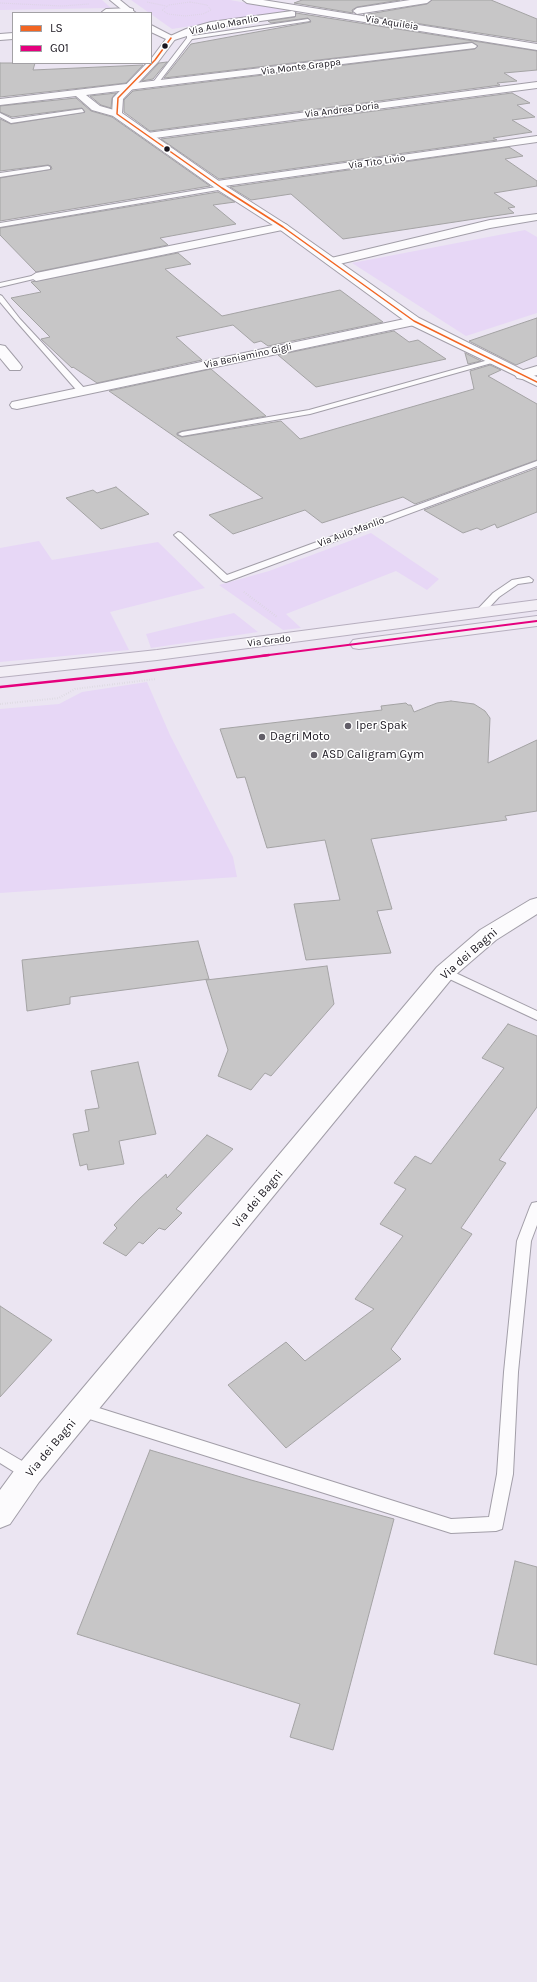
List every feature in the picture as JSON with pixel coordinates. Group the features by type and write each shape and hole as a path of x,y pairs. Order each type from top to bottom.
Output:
{"main road":[{"name":"Via Grado","path":"0,672 156,655 537,605"},
{"name":"Via Grado","path":"0,688 134,673 537,621"}],"street":[{"path":"114,0 131,12"},
{"name":"Via Aquileia","path":"247,0 309,15 499,51"},
{"path":"336,14 427,0"},
{"path":"106,12 131,12"},
{"name":"Via Aquileia","path":"284,15 336,14 537,47"},
{"name":"Via Aulo Manlio","path":"152,60 171,38 224,23 284,15"},
{"path":"152,30 171,38"},
{"path":"0,37 12,36"},
{"path":"526,46 537,39"},
{"name":"Via Monte Grappa","path":"0,102 130,86 154,85 472,46"},
{"name":"Via Aulo Manlio","path":"116,114 118,98 149,64"},
{"name":"Via Andrea Doria","path":"147,136 537,85"},
{"path":"77,92 96,108 116,114 283,228 414,321 537,382"},
{"name":"Via Tito Livio","path":"220,186 537,139"},
{"path":"331,262 490,224 537,216"},
{"path":"36,277 283,228"},
{"name":"Via Beniamino Gigli","path":"16,405 414,321"},
{"path":"0,349 15,367"},
{"path":"522,375 537,370"},
{"name":"Via dei Bagni","path":"0,1514 29,1473 83,1410 445,972 488,935 537,905"}],"lane":[{"path":"154,85 189,34 309,15"},
{"path":"0,115 11,121 82,111"},
{"path":"0,175 48,168"},
{"path":"0,225 220,186"},
{"path":"0,285 36,277"},
{"path":"0,297 18,320 82,390"},
{"path":"182,434 310,412 494,361"},
{"name":"Via Aulo Manlio","path":"226,579 537,463"},
{"path":"178,535 226,579"},
{"path":"480,612 496,594 515,582 529,580"},
{"path":"445,972 537,1016"},
{"path":"83,1410 451,1526 496,1524 505,1474 511,1372 524,1241 537,1207"},
{"path":"0,1455 29,1473"}],"path":[{"path":"190,2 207,5 211,9 209,12 203,14 182,16 166,13 162,10 162,8 172,4 190,2"},
{"path":"0,3 62,6 90,4"},
{"path":"226,579 303,636"},
{"path":"0,704 59,698 75,689 160,678"}],"shaded area":[{"path":"0,0 102,0 111,8 0,10"},
{"path":"131,0 230,0 286,10 172,29 152,15 152,12 148,12"},
{"path":"525,230 537,237 537,313 466,336 352,263"},
{"path":"371,533 439,579 427,590 396,571 286,614 301,628 283,630 219,585 269,571"},
{"path":"39,541 52,560 158,542 205,588 110,612 129,650 0,662 0,548"},
{"path":"234,613 258,632 151,648 146,634"},
{"path":"147,682 170,735 233,857 237,877 0,893 0,709 59,704 82,692"}],"building":[{"path":"302,0 400,0 357,7 352,10 353,13 294,3"},
{"path":"432,0 491,0 537,19 537,42 363,15 427,4"},
{"path":"296,13 537,51 537,70 504,73 517,81 497,83 500,85 150,131 124,112 124,100 133,91 475,49 478,46 472,42 164,78 191,44 311,22 308,18 271,23 268,21 295,17"},
{"path":"167,62 153,79 142,81 159,63"},
{"path":"0,63 35,64 33,70 143,65 126,83 0,97"},
{"path":"116,93 112,98 111,108 101,105 90,96"},
{"path":"512,93 530,103 517,105 535,117 512,120 532,132 493,138 497,140 219,179 161,139"},
{"path":"76,98 91,111 112,117 210,186 0,221 0,178 52,169 51,166 48,165 0,171 0,119 11,124 85,112 82,108 12,117 0,112 0,106"},
{"path":"509,147 523,156 505,159 537,181 537,186 494,193 515,207 508,208 514,213 343,239 291,194 251,200 230,187"},
{"path":"218,192 235,202 213,205 236,224 160,238 168,245 36,272 0,235 0,228"},
{"path":"178,253 191,264 165,269 222,316 340,290 383,322 268,346 261,341 254,343 233,325 176,337 202,360 97,383 73,367 72,368 41,339 50,337 11,298 41,292 31,282"},
{"path":"537,318 537,356 516,365 469,341"},
{"path":"394,331 409,342 418,340 446,359 316,387 278,355"},
{"path":"465,353 481,361 468,364"},
{"path":"490,365 501,370 488,376 537,404 537,460 415,504 403,497 322,523 305,510 233,534 209,515 263,498 109,391 211,369 266,416 182,431 177,433 177,435 182,437 281,421 300,439 474,389 470,371"},
{"path":"537,468 537,512 497,528 495,524 481,530 477,528 463,533 424,510"},
{"path":"116,487 149,514 101,529 66,498 93,490 97,493"},
{"path":"451,701 474,704 485,711 490,718 488,763 537,740 537,811 505,816 507,820 371,839 392,909 377,911 391,953 306,960 294,904 340,900 325,840 267,848 245,777 237,778 220,729 382,710 381,706 406,703 411,705 414,712 437,703"},
{"path":"198,941 209,979 70,997 70,1004 27,1011 22,960"},
{"path":"327,966 334,1004 271,1076 265,1073 251,1090 218,1076 228,1050 206,980"},
{"path":"508,1024 537,1036 537,1107 499,1160 506,1163 461,1228 472,1234 391,1349 401,1359 286,1448 228,1385 286,1342 305,1361 374,1309 355,1299 403,1236 380,1224 406,1189 394,1183 415,1156 431,1164 504,1068 482,1058"},
{"path":"138,1062 156,1134 119,1141 124,1164 88,1170 87,1164 80,1166 73,1134 89,1131 85,1110 99,1108 91,1071"},
{"path":"207,1135 233,1149 176,1209 182,1213 165,1230 159,1228 143,1244 139,1242 126,1256 103,1243 117,1228 114,1225 139,1199 166,1174 167,1178"},
{"path":"0,1306 52,1340 0,1397"},
{"path":"150,1450 251,1480 394,1519 333,1750 290,1737 300,1704 77,1634"},
{"path":"515,1561 537,1567 537,1665 494,1654"}],"transit line":[{"name":"LS","path":"152,63 171,38"},
{"name":"LS","path":"151,64 118,98 117,114 222,188 283,227 414,321 537,382"},
{"name":"G01","path":"0,687 133,673 537,621"}],"place":[{"name":"Iper Spak","path":"348,726"},
{"name":"Dagri Moto","path":"262,737"},
{"name":"ASD Caligram Gym","path":"314,755"}]}
